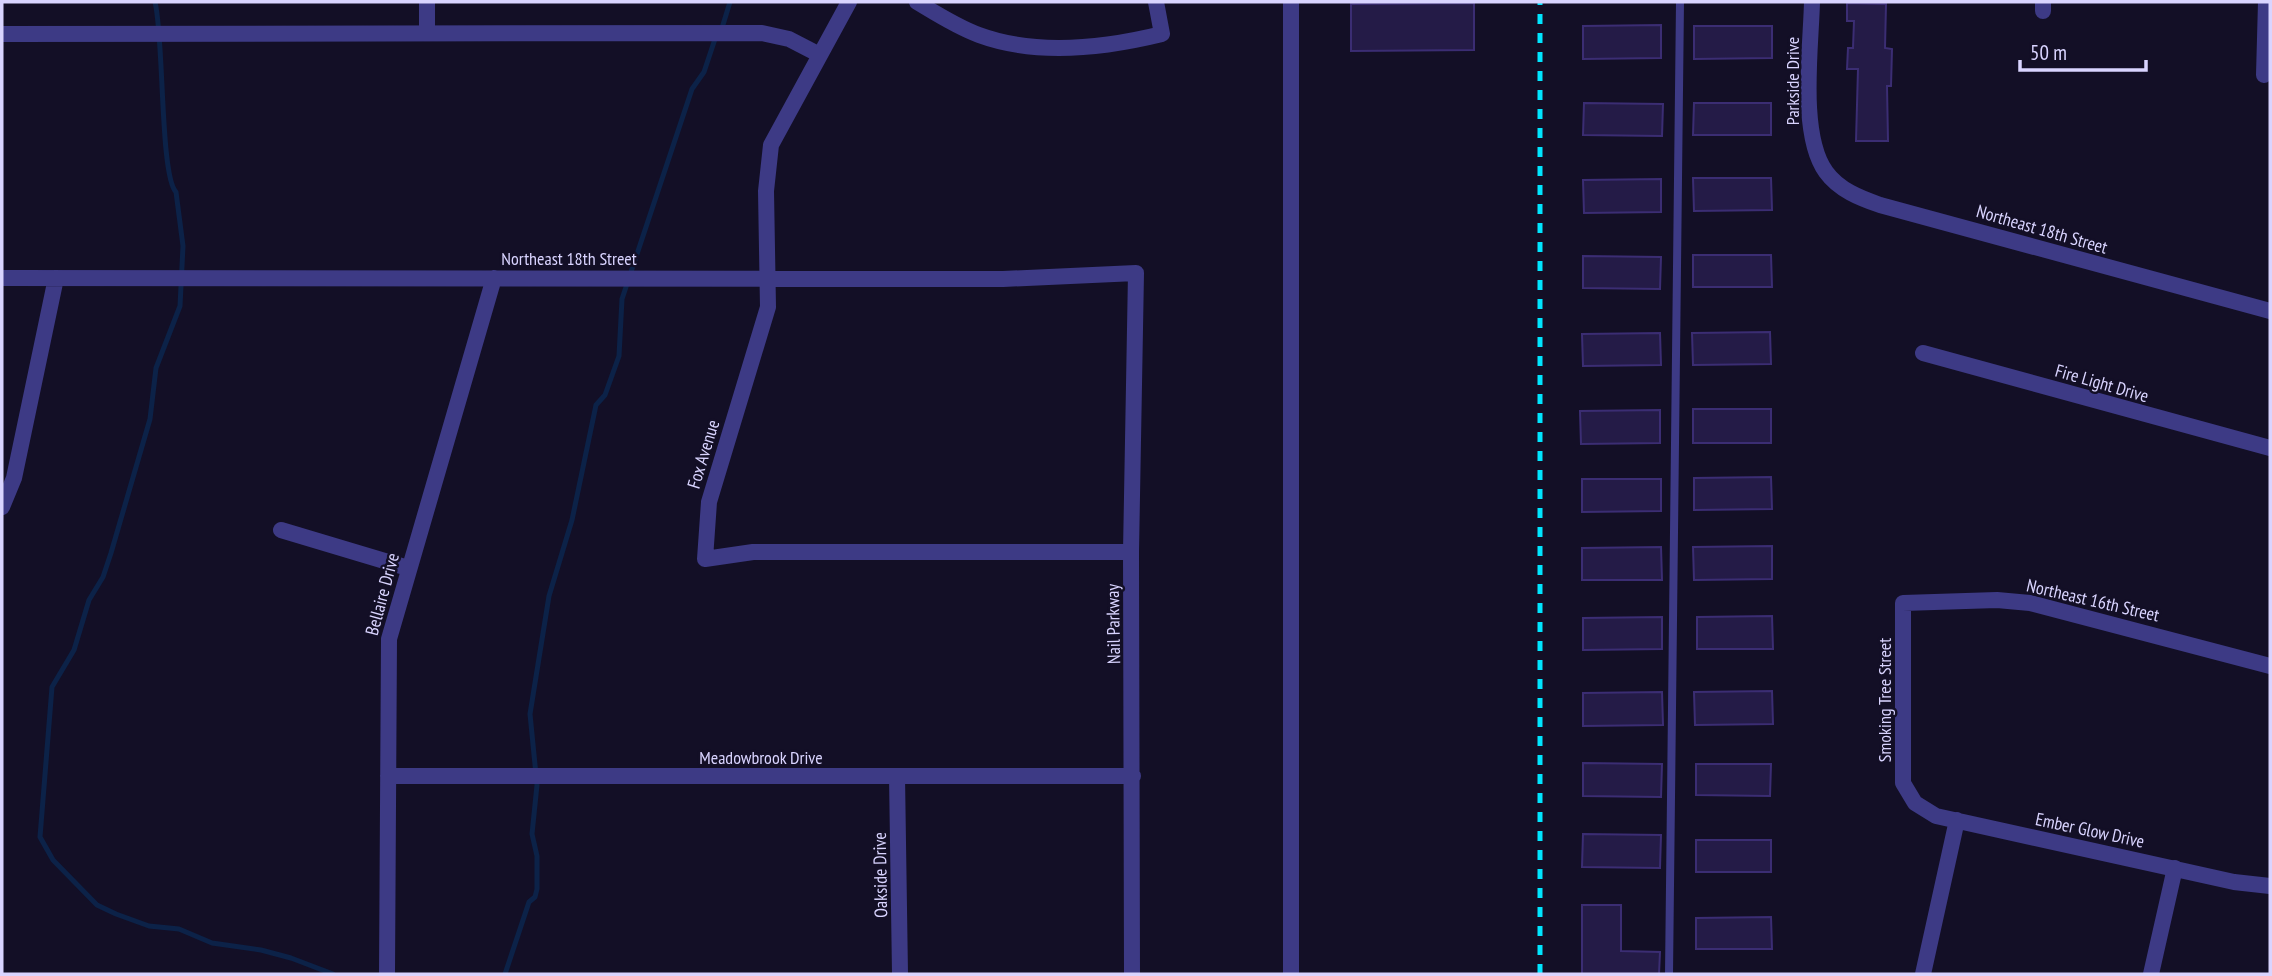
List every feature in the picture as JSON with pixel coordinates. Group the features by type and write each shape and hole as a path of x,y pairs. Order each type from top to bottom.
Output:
{"street":[{"path":"427,2 427,33"},
{"name":"Fox Avenue","path":"849,2 818,54 771,145 766,191 768,307 709,502 705,559 752,552 1131,552"},
{"path":"917,2 980,36 1017,44 1114,46 1162,34 1156,2"},
{"path":"1291,2 1291,974"},
{"name":"Parkside Drive","path":"1812,2 1810,99 1812,136 1818,159"},
{"path":"2264,75 2266,2"},
{"path":"2,34 775,34 818,54"},
{"name":"Northeast 18th Street","path":"1818,159 1837,184 1880,205 2270,311"},
{"name":"Northeast 18th Street","path":"2,278 1003,279 1136,273"},
{"name":"Nail Parkway","path":"1132,974 1131,552 1136,273"},
{"path":"2,507 15,478 57,278"},
{"name":"Bellaire Drive","path":"387,970 387,651 408,568 494,278"},
{"name":"Fire Light Drive","path":"1923,354 2270,448"},
{"path":"281,530 408,568"},
{"name":"Northeast 16th Street","path":"1903,603 1997,600 2030,603 2270,666"},
{"name":"Smoking Tree Street","path":"1903,603 1903,783 1908,796"},
{"name":"Meadowbrook Drive","path":"388,776 1133,776"},
{"name":"Oakside Drive","path":"897,776 900,974"},
{"name":"Ember Glow Drive","path":"1908,796 1924,810 1957,820 2234,882 2270,886"},
{"path":"1923,974 1957,820"},
{"path":"2151,974 2175,868"}],"lane":[{"path":"1669,974 1681,2"}],"building":[{"path":"1474,3 1474,50 1351,51 1351,4"},
{"path":"1847,3 1886,4 1885,48 1892,49 1891,86 1887,86 1888,141 1856,141 1858,69 1847,69 1848,48 1853,48 1854,21 1847,21"},
{"path":"1661,25 1661,58 1583,59 1583,26"},
{"path":"1694,26 1772,26 1772,58 1694,59"},
{"path":"1584,103 1663,104 1662,136 1583,135"},
{"path":"1694,103 1771,103 1771,135 1693,135"},
{"path":"1693,178 1771,178 1772,210 1694,211"},
{"path":"1661,179 1661,212 1584,213 1583,180"},
{"path":"1693,255 1771,255 1772,287 1693,287"},
{"path":"1583,256 1661,257 1660,289 1583,288"},
{"path":"1770,332 1771,364 1693,365 1692,333"},
{"path":"1660,333 1661,365 1583,366 1582,334"},
{"path":"1693,409 1771,409 1771,443 1693,443"},
{"path":"1660,410 1660,443 1581,444 1580,411"},
{"path":"1771,477 1772,509 1694,510 1694,478"},
{"path":"1582,479 1661,479 1661,511 1582,512"},
{"path":"1772,546 1772,579 1694,580 1693,547"},
{"path":"1661,547 1662,580 1582,580 1582,548"},
{"path":"1772,616 1773,649 1697,649 1697,617"},
{"path":"1662,617 1662,649 1583,650 1583,618"},
{"path":"1772,691 1773,724 1695,725 1694,692"},
{"path":"1662,692 1663,725 1583,726 1583,693"},
{"path":"1583,763 1662,764 1661,797 1583,796"},
{"path":"1696,764 1771,764 1770,796 1696,795"},
{"path":"1583,834 1661,835 1660,868 1582,867"},
{"path":"1696,840 1771,840 1771,872 1696,872"},
{"path":"1582,905 1621,905 1621,951 1660,952 1659,974 1582,974"},
{"path":"1771,917 1772,949 1696,949 1696,918"}],"waterway":[{"path":"155,2 167,160 176,192 183,246 180,306 156,368 150,419 103,577 89,600 74,650 52,687 40,837 53,860 97,905 116,914 149,926 179,929 212,943 261,950 291,958 333,974"},
{"path":"722,28 730,2"},
{"path":"505,974 529,902 535,897 537,889 537,856 532,834 537,785 530,714 549,596 572,520 596,405 605,395 619,356 622,299 692,89 704,72 716,36"}],"railway":[{"path":"1540,2 1540,974"}]}
